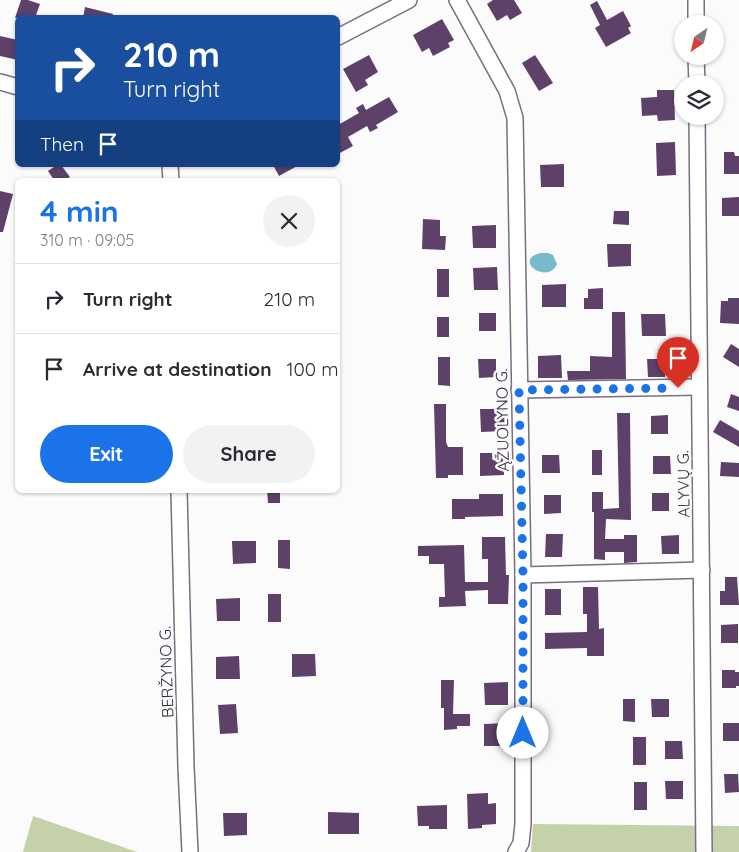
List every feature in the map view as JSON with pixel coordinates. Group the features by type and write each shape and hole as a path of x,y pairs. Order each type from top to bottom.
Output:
{"street":[{"path":"340,36 409,0"},
{"name":"ĄŽUOLYNO G.","path":"457,0 507,91 515,118 523,575 523,824 521,843 516,852"},
{"path":"693,2 695,15"},
{"path":"0,82 15,86"},
{"name":"ALYVŲ G.","path":"697,125 698,387 702,570 704,852"},
{"path":"519,390 698,387"},
{"name":"BERŽYNO G.","path":"179,493 190,852"},
{"path":"523,575 702,570"}],"green space":[{"path":"33,816 137,852 23,852"},
{"path":"533,824 739,826 739,852 531,852"}],"water":[{"path":"540,253 553,255 557,264 553,270 541,272 531,266 530,261 532,257"}],"building":[{"path":"21,0 40,4 36,15 16,15"},
{"path":"493,0 514,0 522,13 510,20 507,15 497,21 487,4"},
{"path":"597,1 607,20 623,11 631,26 628,28 631,33 606,47 595,28 600,25 590,5"},
{"path":"85,7 113,14 113,15 84,15"},
{"path":"442,19 454,40 448,43 450,47 433,56 429,48 422,52 413,35"},
{"path":"0,36 15,39 15,59 0,56"},
{"path":"369,55 378,72 365,80 368,85 356,92 343,69"},
{"path":"535,55 553,83 539,91 522,63"},
{"path":"657,90 674,90 674,120 658,121 657,115 642,116 641,98 657,97"},
{"path":"389,97 398,112 376,125 378,128 370,132 367,126 348,137 353,146 340,153 340,124 359,113 356,108 363,104 366,110"},
{"path":"675,142 676,175 657,176 656,143"},
{"path":"724,152 734,152 735,156 739,156 739,174 724,174"},
{"path":"564,164 564,187 541,187 540,165"},
{"path":"54,167 62,167 70,177 53,178 48,171"},
{"path":"274,167 295,167 279,176"},
{"path":"0,191 13,194 3,232 0,232"},
{"path":"739,197 739,216 722,216 722,198"},
{"path":"614,211 629,211 629,225 613,224"},
{"path":"423,219 440,220 440,236 446,236 445,250 422,249"},
{"path":"496,225 496,248 473,248 472,226"},
{"path":"607,244 631,244 631,266 608,267"},
{"path":"497,267 498,290 474,290 473,268"},
{"path":"437,269 449,269 449,297 437,297"},
{"path":"566,284 566,307 542,307 542,285"},
{"path":"603,288 603,309 584,309 584,298 588,298 588,289"},
{"path":"728,298 739,298 739,324 720,323 721,301 728,301"},
{"path":"612,312 625,312 626,379 568,380 567,371 590,371 590,356 612,357"},
{"path":"479,313 496,313 496,331 479,331"},
{"path":"641,314 665,314 666,336 642,336"},
{"path":"437,317 449,317 449,337 437,337"},
{"path":"731,344 739,349 739,367 723,357"},
{"path":"561,355 562,378 538,378 538,356"},
{"path":"438,357 450,357 450,386 438,385"},
{"path":"478,359 496,359 496,377 479,378"},
{"path":"647,359 665,359 665,377 648,377"},
{"path":"731,394 739,397 739,411 727,407"},
{"path":"434,404 446,404 446,442 448,447 463,447 463,475 448,475 448,478 436,478"},
{"path":"480,409 504,409 505,431 481,432"},
{"path":"617,413 630,413 631,520 606,519 605,539 624,539 624,535 637,535 637,562 624,563 624,552 605,552 605,560 594,559 592,492 603,492 603,509 619,508"},
{"path":"668,415 668,434 651,434 651,416"},
{"path":"720,420 739,431 739,447 713,432"},
{"path":"592,450 602,450 602,475 592,475"},
{"path":"480,453 503,453 504,475 480,476"},
{"path":"542,455 559,455 560,473 542,473"},
{"path":"653,456 670,456 671,474 653,474"},
{"path":"721,462 739,463 739,477 720,476"},
{"path":"267,493 280,493 280,503 268,503"},
{"path":"652,493 669,493 669,511 652,511"},
{"path":"479,494 503,494 503,516 452,519 452,499 479,499"},
{"path":"544,495 561,495 561,513 544,514"},
{"path":"546,534 563,534 562,557 545,557"},
{"path":"679,535 679,554 662,554 661,536"},
{"path":"482,537 505,537 506,575 509,575 508,604 488,604 488,590 465,591 466,606 439,607 439,597 445,597 444,564 429,564 429,556 418,556 418,546 464,545 465,582 488,582 488,559 482,559"},
{"path":"278,540 290,540 290,569 278,568"},
{"path":"232,541 256,541 256,563 233,564"},
{"path":"725,577 737,577 739,605 720,605 720,591 725,591"},
{"path":"583,587 598,587 599,629 604,628 604,656 587,656 587,648 545,649 545,633 587,632 587,614 583,614"},
{"path":"545,589 561,589 561,615 545,615"},
{"path":"268,594 281,594 281,622 268,622"},
{"path":"240,598 240,621 217,621 216,599"},
{"path":"738,624 738,643 721,643 721,625"},
{"path":"292,654 315,654 316,676 292,677"},
{"path":"239,656 240,679 216,679 216,657"},
{"path":"722,670 735,670 735,672 739,672 739,686 736,686 736,688 722,688"},
{"path":"441,680 454,680 453,714 470,714 470,726 457,726 457,729 444,730 444,708 441,708"},
{"path":"508,682 508,705 485,705 484,683"},
{"path":"623,699 635,699 635,722 623,721"},
{"path":"651,699 669,699 669,717 652,717"},
{"path":"236,704 238,733 220,734 218,705"},
{"path":"508,723 508,746 484,746 484,724"},
{"path":"723,723 739,723 739,741 723,741"},
{"path":"633,737 646,737 646,765 633,765"},
{"path":"665,741 682,741 683,759 665,759"},
{"path":"724,774 738,774 739,792 725,793"},
{"path":"665,781 683,781 683,799 666,799"},
{"path":"634,782 647,782 647,810 634,810"},
{"path":"488,793 488,804 496,803 496,824 468,829 467,794"},
{"path":"447,805 447,829 429,829 429,826 418,826 417,806"},
{"path":"328,812 359,813 359,834 328,834"},
{"path":"223,813 247,813 247,835 224,836"}],"route":[{"path":"523,733 523,575 519,390 678,388"}]}
